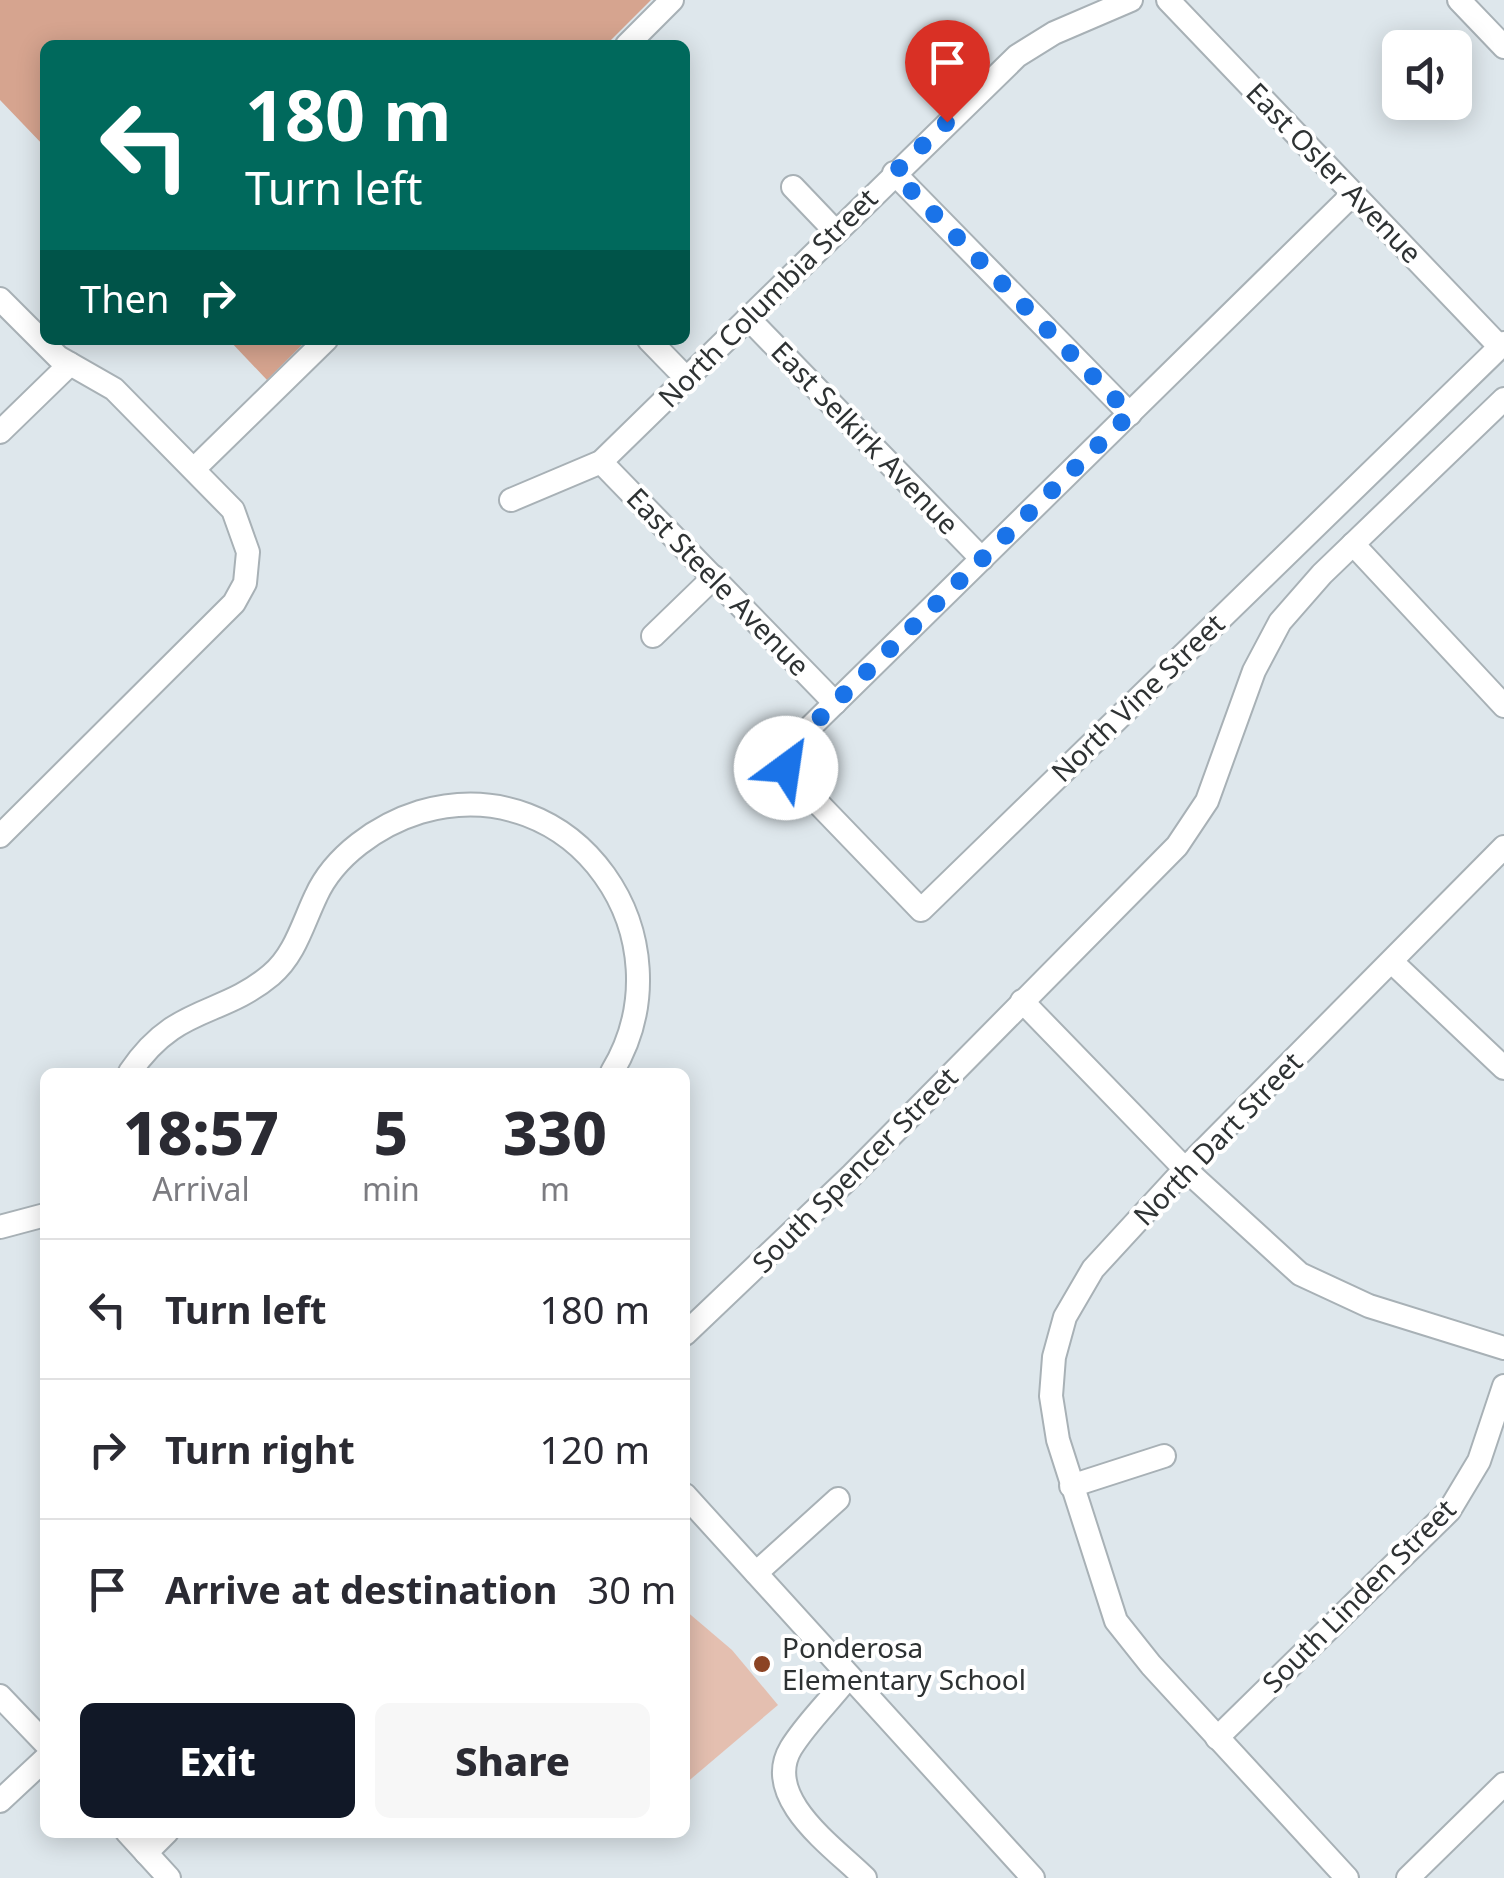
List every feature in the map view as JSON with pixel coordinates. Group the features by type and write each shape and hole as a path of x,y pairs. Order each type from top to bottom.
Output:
{"street":[{"path":"631,40 672,0"},
{"name":"North Columbia Street","path":"600,462 1017,56 1054,32 1131,0"},
{"name":"East Osler Avenue","path":"1168,0 1502,345"},
{"path":"1459,0 1504,47"},
{"path":"894,173 1130,414"},
{"path":"792,187 835,231"},
{"path":"835,703 1353,194"},
{"path":"0,299 40,341"},
{"name":"East Selkirk Avenue","path":"748,318 982,558"},
{"path":"0,836 234,604 245,584 248,552 233,510 194,469 114,389 44,345"},
{"path":"194,469 321,345"},
{"path":"654,345 686,378"},
{"name":"North Vine Street","path":"835,703 784,758 792,776 921,910 1502,345"},
{"path":"0,432 70,364"},
{"name":"South Spencer Street","path":"690,1329 852,1175 1156,869 1195,823 1220,774 1264,649 1297,600 1504,399"},
{"path":"511,500 600,462"},
{"name":"East Steele Avenue","path":"600,462 835,703"},
{"path":"1353,544 1504,706"},
{"path":"654,636 714,577"},
{"path":"133,1068 156,1040 184,1018 271,975 295,944 325,878 354,849 396,821 420,812 476,806 530,817 554,829 592,858 615,888 632,928 640,990 632,1032 614,1068"},
{"name":"North Dart Street","path":"1347,1878 1216,1738 1116,1622 1072,1486 1051,1396 1054,1357 1065,1317 1093,1269 1185,1169 1504,848"},
{"path":"1392,962 1504,1068"},
{"path":"1022,1001 1185,1169 1300,1274 1370,1306 1504,1348"},
{"path":"0,1227 40,1216"},
{"name":"South Linden Street","path":"1216,1738 1448,1511 1479,1461 1504,1386"},
{"path":"1072,1486 1164,1456"},
{"path":"690,1500 1034,1878"},
{"path":"756,1573 838,1500"},
{"path":"849,1676 788,1753 788,1798 865,1878"},
{"path":"0,1696 40,1738"},
{"path":"0,1801 40,1764"},
{"path":"1408,1878 1504,1784"},
{"path":"132,1838 169,1878"},
{"path":"146,1853 161,1838"}],"shaded area":[{"path":"0,0 651,0 611,40 40,40 40,142 0,100"},
{"path":"234,345 302,345 267,380"},
{"path":"690,1614 732,1650 778,1705 690,1780"}],"place":[{"name":"Ponderosa Elementary School","path":"762,1664"}],"route":[{"path":"786,768 784,758 788,749 1130,414 894,173 947,122"}]}
